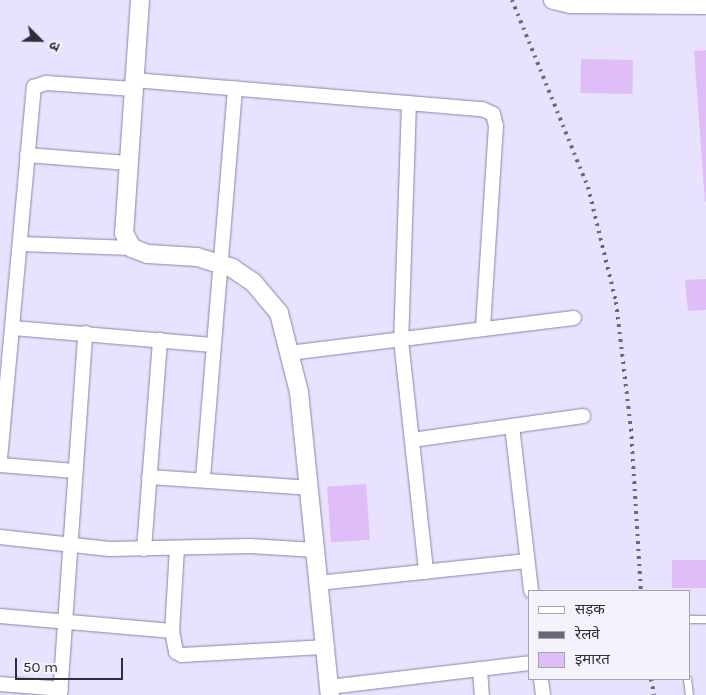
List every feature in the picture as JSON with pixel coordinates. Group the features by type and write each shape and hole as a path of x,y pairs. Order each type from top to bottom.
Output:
{"street":[{"path":"132,248 124,233 140,0"},
{"path":"553,0 570,4 706,4"},
{"path":"0,459 21,244 31,97 39,84 134,84 235,88 482,109 492,114 496,126 483,329"},
{"path":"203,478 212,345 235,88"},
{"path":"409,103 401,340 426,572"},
{"path":"27,155 128,163"},
{"path":"21,244 132,248 148,254 196,258 220,265 253,282 279,313 299,392 323,647 330,691 480,669 528,664"},
{"path":"289,354 574,318"},
{"path":"13,328 212,345"},
{"path":"0,684 60,692 69,546 86,333"},
{"path":"144,549 160,340"},
{"path":"412,440 583,416"},
{"path":"512,426 531,590"},
{"path":"0,465 75,471"},
{"path":"149,477 203,478 308,488"},
{"path":"0,537 69,546 144,549 250,546 315,550"},
{"path":"177,548 172,631 174,647 182,655 323,647"},
{"path":"318,583 528,561"},
{"path":"0,616 172,631"},
{"path":"480,669 482,695"},
{"path":"541,680 543,695"}],"lane":[{"path":"691,619 706,618"},
{"path":"687,680 689,695"}],"building":[{"path":"706,50 706,202 705,202 694,51"},
{"path":"581,59 633,60 632,94 580,93"},
{"path":"706,279 706,310 688,311 685,280"},
{"path":"366,484 370,540 331,543 327,487"},
{"path":"672,560 706,560 706,588 672,588"}],"railway":[{"path":"512,0 588,187 616,302 631,429 641,590"},
{"path":"651,680 654,695"}]}
